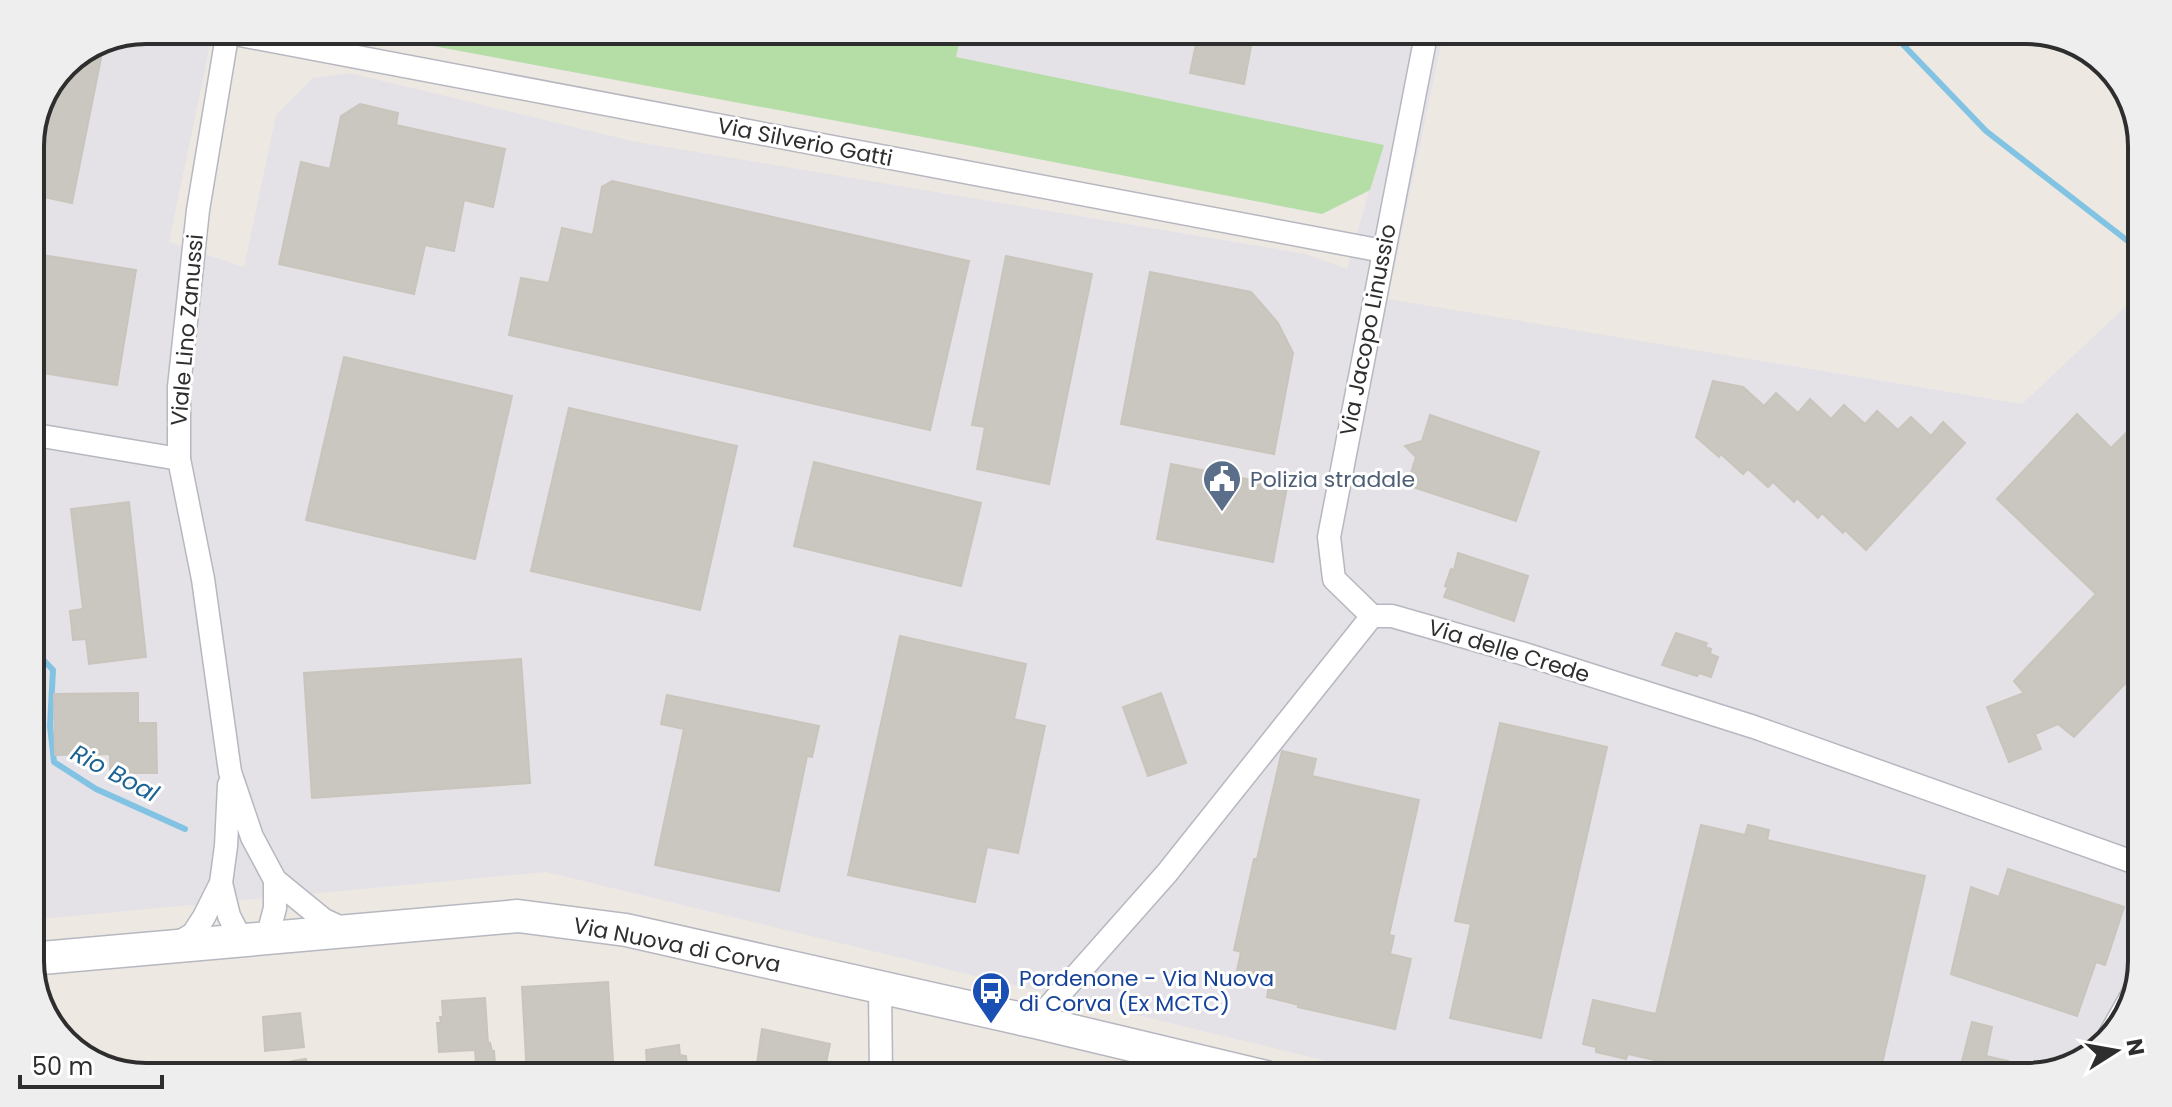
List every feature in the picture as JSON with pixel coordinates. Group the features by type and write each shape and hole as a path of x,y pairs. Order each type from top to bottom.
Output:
{"main road":[{"name":"Via Nuova di Corva","path":"44,958 518,916 626,930 1207,1063"}],"street":[{"name":"Viale Lino Zanussi","path":"221,44 198,210 179,387 179,459 203,579 230,772 252,837 275,880 324,920 349,931"},
{"name":"Via Silverio Gatti","path":"292,44 1383,251"},
{"name":"Via Jacopo Linussio","path":"1372,616 1334,579 1329,537 1424,44"},
{"path":"44,436 179,459"},
{"path":"1035,1022 1167,873 1372,616"},
{"name":"Via delle Crede","path":"1372,616 1392,616 1506,648 1754,727 2128,860"},
{"name":"Viale Lino Zanussi","path":"171,947 193,934 221,883 230,772"},
{"path":"255,939 275,908 275,880"},
{"name":"Viale Lino Zanussi","path":"221,883 229,916 255,939"},
{"path":"880,988 881,1063"}],"shaded area":[{"path":"209,44 169,242 244,267 276,115 313,78 350,73 632,141 1306,254 1347,269 1369,191 1322,214 422,44 1441,44 1388,299 2022,404 2128,304 2128,961 2123,994 2114,1011 2076,1011 2076,1050 2059,1058 2026,1063 1335,1063 546,872 44,919 44,139 47,120 61,89 89,61 126,46"}],"green space":[{"path":"422,44 959,44 956,57 1384,145 1370,190 1322,214"}],"building":[{"path":"1196,44 1251,44 1244,84 1190,73"},
{"path":"102,55 72,203 44,197 47,120 61,89 89,61"},
{"path":"360,104 398,113 396,125 505,149 493,207 464,200 454,251 425,245 414,294 279,264 301,162 330,169 341,116"},
{"path":"612,181 969,261 930,430 509,335 521,278 549,283 562,228 593,235 602,187"},
{"path":"44,255 136,270 117,385 44,373"},
{"path":"1006,256 1092,274 1049,484 977,469 985,427 972,425"},
{"path":"1150,272 1251,292 1278,323 1293,353 1274,454 1121,424"},
{"path":"344,357 512,396 475,559 306,520"},
{"path":"1713,381 1743,387 1764,406 1776,393 1798,413 1810,399 1831,419 1844,405 1865,424 1877,411 1898,430 1911,417 1931,436 1943,422 1965,443 1866,550 1822,513 1818,518 1797,498 1794,502 1773,482 1768,487 1748,469 1743,474 1696,437"},
{"path":"569,408 737,446 700,610 531,571"},
{"path":"2077,414 2111,448 2128,431 2128,681 2074,737 2058,724 2035,734 2041,749 2009,762 1987,707 2024,693 2014,681 2096,594 1997,499"},
{"path":"1430,415 1539,452 1516,521 1407,485 1416,457 1405,446 1422,441"},
{"path":"814,462 981,503 961,586 794,546"},
{"name":"Polizia stradale","path":"1171,464 1287,487 1273,562 1157,539"},
{"path":"129,502 146,657 89,664 86,639 73,640 70,611 83,609 71,509"},
{"path":"1458,553 1528,576 1514,621 1444,597"},
{"path":"1676,633 1707,643 1705,647 1711,649 1710,654 1718,657 1711,677 1662,665"},
{"path":"900,636 1026,664 1014,719 1045,726 1018,853 987,847 975,902 848,875"},
{"path":"521,659 530,783 312,798 304,673"},
{"path":"138,693 138,723 156,723 157,773 110,773 110,754 55,755 54,694"},
{"path":"1161,693 1186,763 1148,776 1123,707"},
{"path":"667,695 819,726 812,757 807,756 779,891 655,865 684,729 661,724"},
{"path":"1500,723 1607,747 1541,1038 1450,1018 1471,924 1455,921"},
{"path":"1282,751 1316,759 1312,776 1419,800 1389,935 1394,936 1390,954 1411,959 1395,1029 1298,1007 1267,997 1269,986 1235,980 1241,952 1234,950"},
{"path":"1701,825 1745,835 1748,825 1769,830 1767,840 1925,876 1882,1063 1668,1063 1628,1054 1626,1059 1596,1052 1596,1047 1583,1044 1593,1000 1656,1014"},
{"path":"2008,869 2124,907 2105,965 2096,962 2076,1016 1951,974 1971,887 1999,897"},
{"path":"608,982 613,1063 526,1063 522,987"},
{"path":"485,998 488,1044 494,1051 495,1063 476,1063 475,1050 439,1052 437,1023 441,1023 440,1017 443,1017 442,1001"},
{"path":"300,1013 304,1047 265,1051 263,1017"},
{"path":"1972,1022 1992,1027 1986,1056 2008,1063 1962,1063"},
{"path":"762,1029 830,1044 826,1063 757,1063"},
{"path":"679,1045 680,1055 686,1056 687,1063 647,1063 646,1050"},
{"path":"306,1059 306,1063 292,1063"}],"waterway":[{"path":"1902,44 1986,131 2128,241"},
{"name":"Rio Boal","path":"44,661 53,670 50,726 54,762 96,789 185,829"}],"place":[{"name":"Polizia stradale","path":"1222,513"},
{"name":"Pordenone - Via Nuova di Corva (Ex MCTC)","path":"991,1025"}]}
